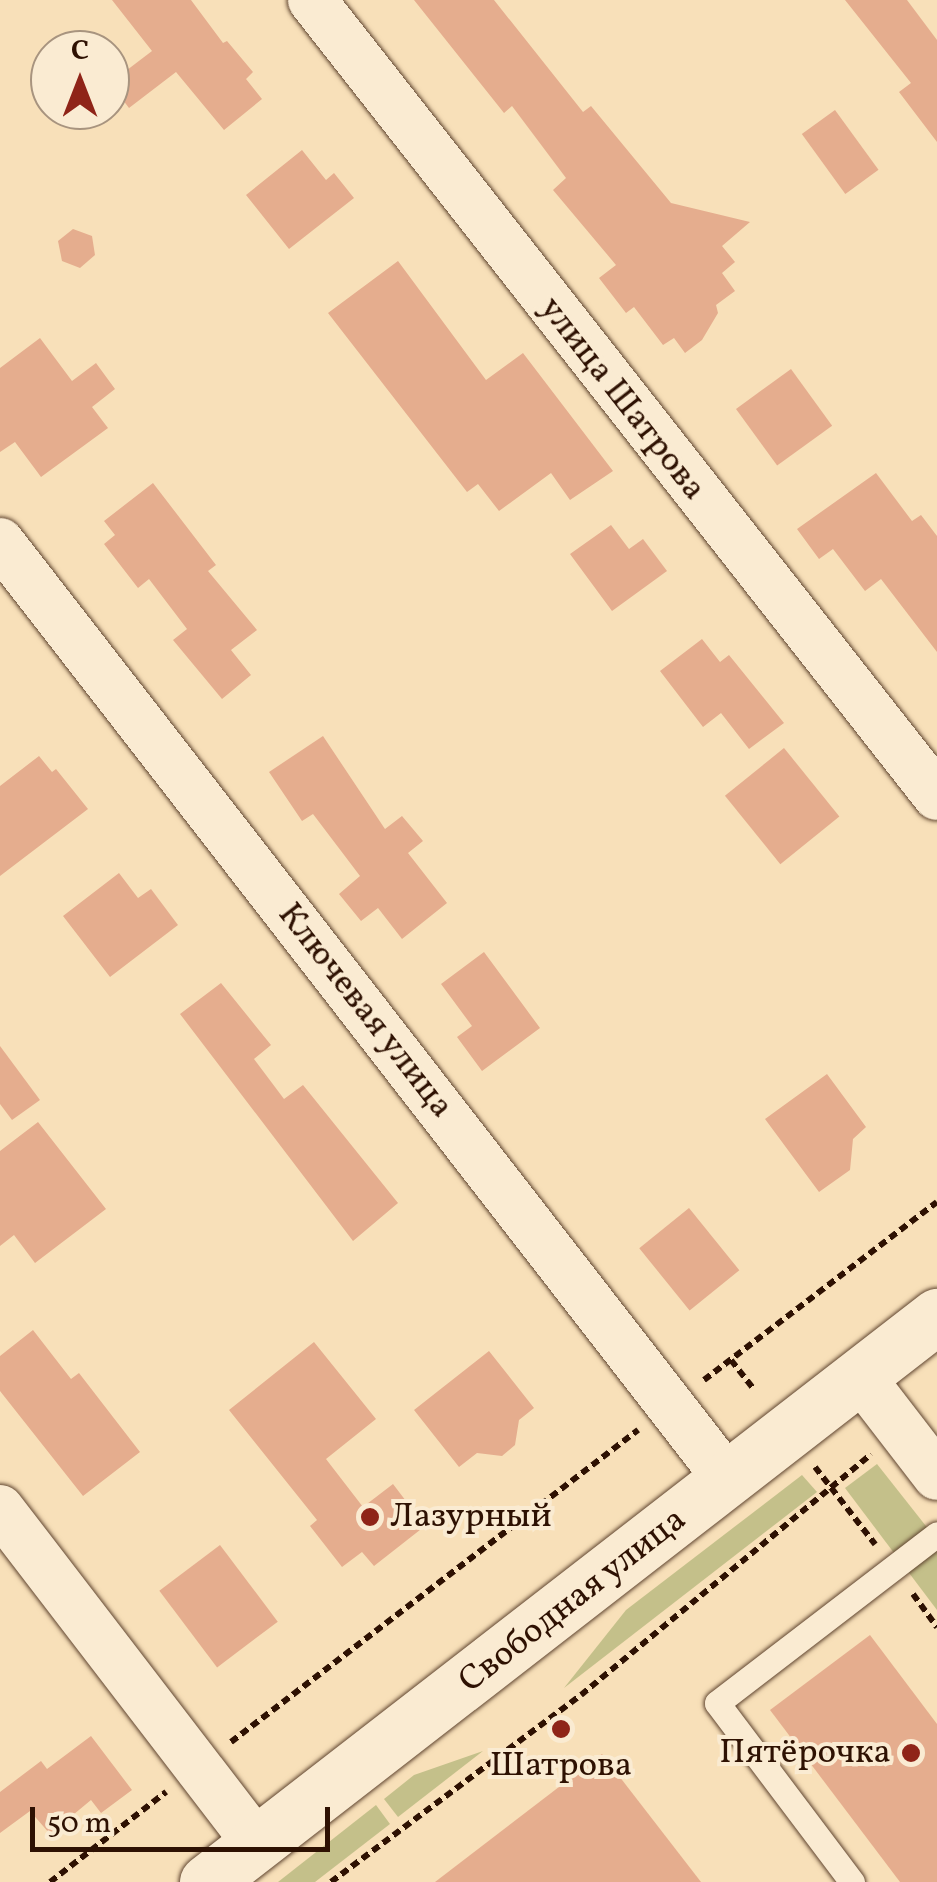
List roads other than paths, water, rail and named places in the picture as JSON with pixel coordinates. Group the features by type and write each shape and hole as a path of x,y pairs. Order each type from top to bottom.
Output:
{"main road":[{"name":"Свободная улица","path":"206,1882 729,1481 937,1316"}],"street":[{"name":"улица Шатрова","path":"312,0 937,796"},
{"name":"Ключевая улица","path":"0,542 729,1481"},
{"path":"860,1376 937,1476"},
{"path":"0,1509 257,1844"}],"lane":[{"path":"852,1882 718,1703 937,1534"}],"place":[{"name":"Лазурный","path":"370,1517"},
{"name":"Шатрова","path":"561,1729"},
{"name":"Пятёрочка","path":"911,1753"}]}
